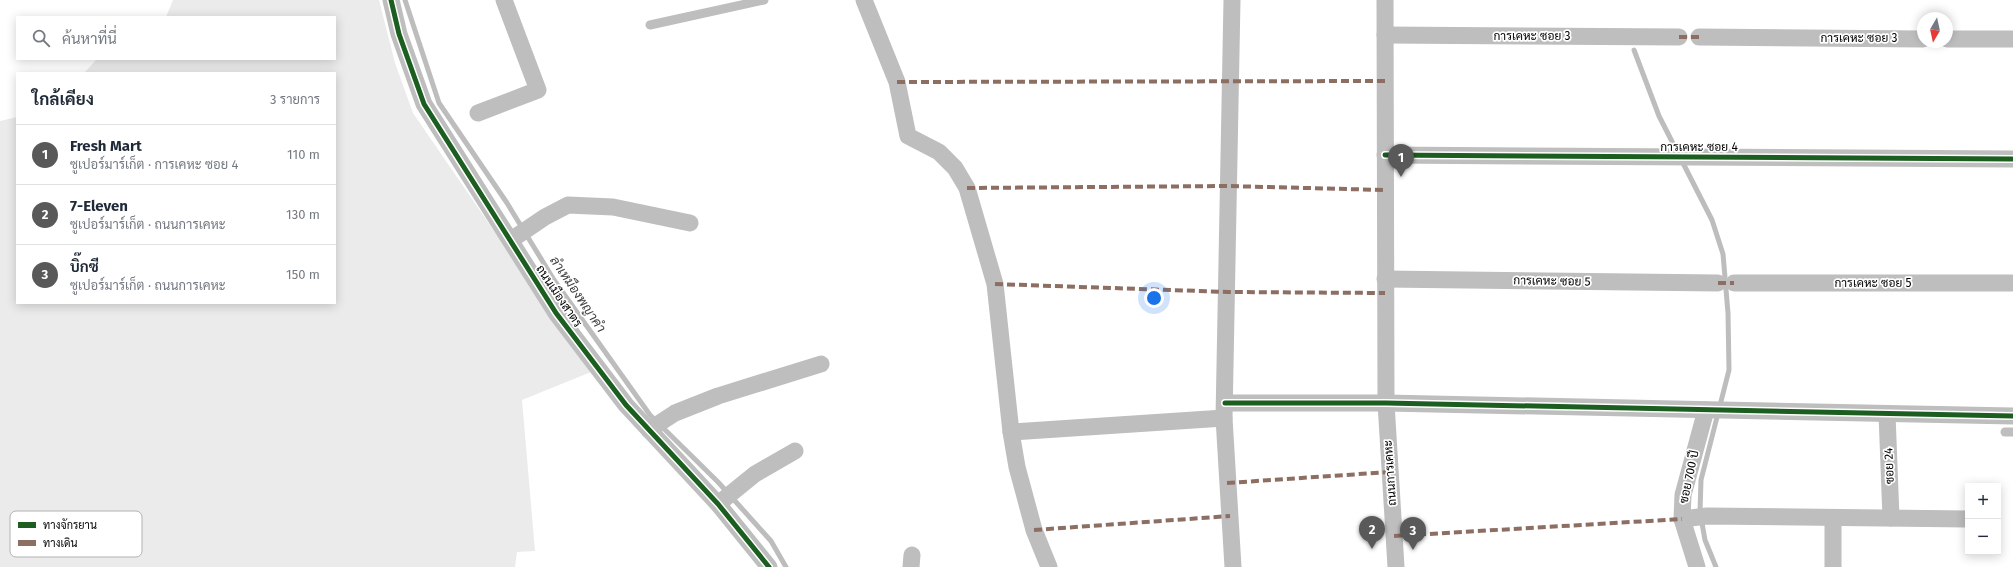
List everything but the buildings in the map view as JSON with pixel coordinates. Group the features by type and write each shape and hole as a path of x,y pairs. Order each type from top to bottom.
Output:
{"street":[{"name":"ถนนเมืองสาตร","path":"390,0 399,34 424,104 516,237 556,313 626,405 658,424 721,502 769,567"},
{"path":"478,114 538,90 504,0"},
{"path":"864,0 897,82 908,136 939,152 955,168 967,188 995,284 1011,432 1017,467 1034,530 1049,567"},
{"path":"1232,0 1229,82 1224,410 1233,567"},
{"name":"ถนนการเคหะ","path":"1384,0 1386,403 1396,567"},
{"name":"การเคหะ ซอย 3","path":"1384,35 1679,37"},
{"name":"การเคหะ ซอย 3","path":"1699,37 1917,39"},
{"path":"1953,39 2013,39"},
{"name":"การเคหะ ซอย 4","path":"1385,155 2013,159"},
{"path":"516,237 545,217 568,205 613,207 690,223"},
{"name":"การเคหะ ซอย 5","path":"1385,279 1726,283 2013,283"},
{"path":"658,424 718,396 821,364"},
{"path":"1011,432 1224,410 1386,403 2013,416"},
{"name":"ซอย 700 ปี","path":"1697,567 1682,519 1682,495 1706,410"},
{"name":"ซอย 24","path":"1888,414 1891,518"},
{"path":"721,502 755,474 795,451"},
{"path":"1682,519 1707,516 1965,519"},
{"path":"1833,518 1833,567"}],"lane":[{"path":"650,25 764,0"}],"shaded area":[{"path":"173,0 379,0 395,63 413,113 591,372 522,400 535,551 517,552 515,567 0,567 0,121 16,117 16,304 336,304 336,72 85,72 96,60 336,60 336,16 166,16"}],"waterway":[{"name":"ลำเหมืองพญาคำ","path":"405,0 439,103 507,203 554,280 650,415 718,482 771,541 786,567"},
{"path":"1634,50 1659,116 1712,220 1723,254 1728,313 1729,370 1701,480 1700,512 1705,540 1716,567"}],"marked path":[{"path":"1679,37 1699,37"},
{"path":"897,82 1385,81"},
{"path":"967,188 1228,186 1385,190"},
{"path":"1718,283 1734,283"},
{"path":"995,284 1228,292 1385,293"},
{"path":"1227,483 1390,472"},
{"path":"1034,530 1230,516"},
{"path":"1394,536 1682,519"}],"cycle path":[{"path":"391,0 399,34 424,104 556,313 626,405 718,504 769,567"},
{"path":"1385,155 2013,159"},
{"path":"1225,403 1386,403 2013,416"}],"place":[{"name":"Fresh Mart","path":"1401,177"},
{"name":"7-Eleven","path":"1372,549"},
{"name":"บิ๊กซี","path":"1413,550"}]}
